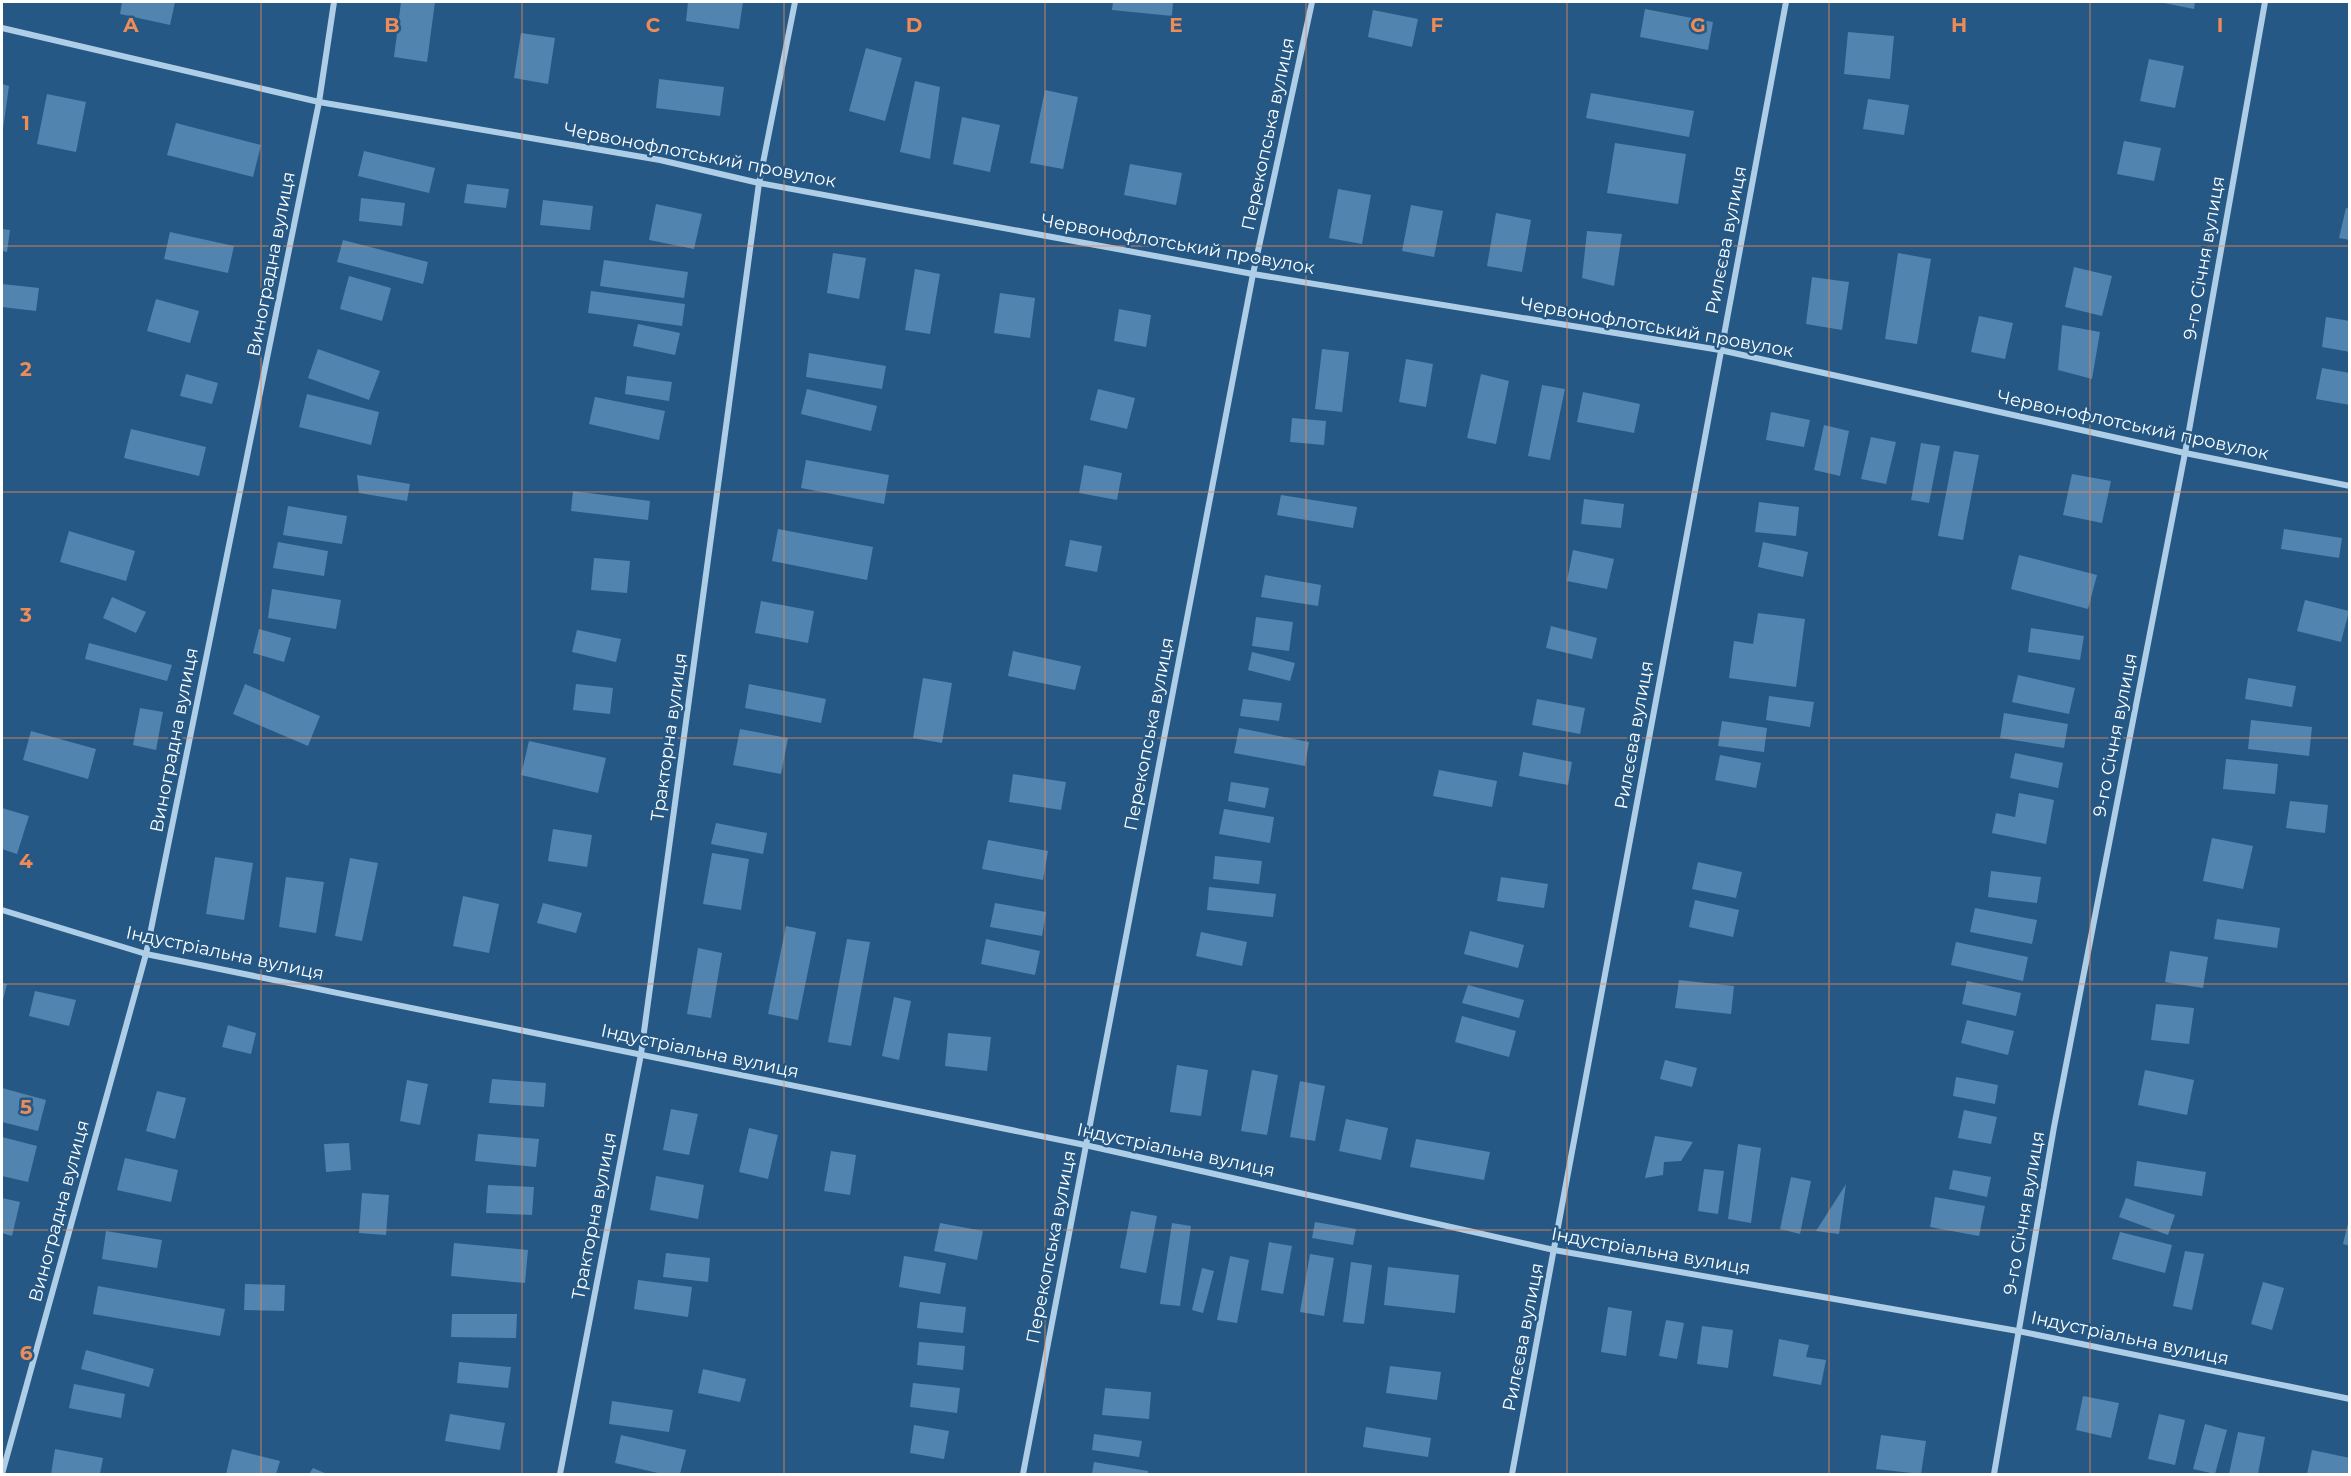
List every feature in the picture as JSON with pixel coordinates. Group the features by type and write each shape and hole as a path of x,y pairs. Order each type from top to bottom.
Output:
{"street":[{"name":"Виноградна вулиця","path":"2,1474 146,954 319,102 334,2"},
{"name":"Тракторна вулиця","path":"560,1474 641,1054 759,183 795,2"},
{"name":"Перекопська вулиця","path":"1023,1474 1253,274 1312,2"},
{"name":"Рилєєва вулиця","path":"1512,1474 1786,2"},
{"name":"9-го Січня вулиця","path":"1994,1474 2054,1127 2185,453 2265,2"},
{"name":"Червонофлотський провулок","path":"2,28 319,102 660,160 759,183 1253,274 1720,350 2185,453 2349,486"},
{"name":"Індустріальна вулиця","path":"2,910 146,954 1086,1145 1554,1250 2018,1331 2349,1398"}],"building":[{"path":"122,2 175,2 170,25 120,14"},
{"path":"401,2 435,2 427,62 394,57"},
{"path":"688,2 743,2 739,29 686,21"},
{"path":"1113,2 1173,2 1172,16 1112,10"},
{"path":"2159,2 2195,2 2194,9"},
{"path":"1645,9 1713,22 1708,50 1640,37"},
{"path":"1373,10 1418,19 1412,47 1368,37"},
{"path":"1848,32 1894,36 1890,79 1844,74"},
{"path":"521,33 555,38 548,84 514,78"},
{"path":"866,48 902,58 885,121 849,111"},
{"path":"2149,59 2184,66 2175,108 2140,101"},
{"path":"659,79 724,87 720,116 656,108"},
{"path":"915,81 940,87 930,159 900,152"},
{"path":"2,84 9,86 3,129 2,129"},
{"path":"1045,90 1078,97 1063,169 1030,163"},
{"path":"1591,93 1694,111 1689,137 1586,118"},
{"path":"47,94 86,102 76,152 37,144"},
{"path":"1868,99 1909,105 1904,135 1863,129"},
{"path":"962,117 1000,125 990,172 953,164"},
{"path":"176,123 261,145 253,177 167,155"},
{"path":"2124,141 2161,148 2154,181 2117,174"},
{"path":"1615,143 1686,154 1678,204 1607,193"},
{"path":"364,151 435,168 429,193 358,176"},
{"path":"1130,164 1182,173 1176,205 1124,195"},
{"path":"467,184 509,189 506,208 464,203"},
{"path":"1338,189 1371,195 1362,244 1329,238"},
{"path":"361,198 405,203 402,226 359,221"},
{"path":"543,200 593,206 590,230 540,225"},
{"path":"656,204 702,214 694,249 649,240"},
{"path":"1411,205 1443,211 1434,257 1402,251"},
{"path":"2346,208 2350,209 2350,240 2339,238"},
{"path":"1496,213 1531,220 1522,272 1487,266"},
{"path":"2,229 10,230 7,252 2,251"},
{"path":"1587,231 1622,234 1614,286 1582,278"},
{"path":"170,232 234,246 228,273 164,259"},
{"path":"343,240 428,262 423,284 337,262"},
{"path":"833,253 866,258 859,299 827,293"},
{"path":"1898,253 1931,259 1917,344 1885,339"},
{"path":"604,260 688,272 684,298 600,286"},
{"path":"2074,267 2112,276 2102,316 2065,307"},
{"path":"915,269 940,274 930,334 905,330"},
{"path":"349,276 391,288 382,321 340,309"},
{"path":"1812,277 1849,282 1842,330 1806,324"},
{"path":"2,284 39,288 36,311 2,307"},
{"path":"591,291 685,304 682,326 588,313"},
{"path":"1000,293 1035,298 1030,338 994,333"},
{"path":"156,299 199,311 190,343 147,331"},
{"path":"1119,309 1151,315 1146,347 1114,341"},
{"path":"1979,316 2013,323 2005,359 1971,352"},
{"path":"2326,317 2350,321 2350,352 2322,347"},
{"path":"638,324 680,333 675,355 633,346"},
{"path":"2062,325 2100,332 2092,379 2058,370"},
{"path":"318,349 380,371 369,400 308,378"},
{"path":"1322,349 1349,352 1342,412 1315,409"},
{"path":"809,353 886,366 882,389 806,377"},
{"path":"1406,359 1433,364 1426,407 1399,402"},
{"path":"2322,368 2350,373 2350,405 2316,399"},
{"path":"186,374 218,383 212,404 180,396"},
{"path":"1481,374 1509,381 1496,444 1467,438"},
{"path":"627,376 672,382 669,401 625,394"},
{"path":"1542,385 1565,389 1550,460 1528,456"},
{"path":"807,389 877,406 871,431 801,414"},
{"path":"1098,389 1135,398 1127,429 1090,420"},
{"path":"1583,392 1640,404 1634,433 1577,422"},
{"path":"307,394 379,412 371,445 299,427"},
{"path":"595,397 665,411 659,440 589,424"},
{"path":"1771,412 1810,420 1804,447 1766,440"},
{"path":"1292,418 1326,421 1324,445 1290,442"},
{"path":"1824,425 1849,431 1840,476 1814,470"},
{"path":"131,429 206,447 199,476 124,458"},
{"path":"1871,437 1896,442 1886,484 1861,479"},
{"path":"1921,443 1940,446 1929,503 1911,500"},
{"path":"1954,451 1979,455 1963,540 1938,536"},
{"path":"806,460 889,475 884,504 801,488"},
{"path":"1084,465 1122,473 1117,500 1079,493"},
{"path":"2072,474 2111,481 2102,523 2063,515"},
{"path":"357,475 410,484 407,501 359,493"},
{"path":"573,491 650,501 648,520 571,511"},
{"path":"1281,495 1357,507 1353,528 1277,515"},
{"path":"1584,499 1624,504 1621,528 1581,524"},
{"path":"1759,502 1799,507 1796,536 1755,532"},
{"path":"288,506 347,516 342,544 283,535"},
{"path":"778,529 873,547 867,580 772,561"},
{"path":"2284,529 2342,538 2339,558 2281,549"},
{"path":"69,531 135,551 126,581 60,562"},
{"path":"1070,540 1102,546 1097,572 1065,566"},
{"path":"278,542 328,551 324,576 273,568"},
{"path":"1763,542 1808,552 1803,577 1758,567"},
{"path":"1573,550 1614,559 1607,589 1567,581"},
{"path":"2019,555 2097,575 2088,609 2011,589"},
{"path":"594,558 630,561 627,593 591,590"},
{"path":"1265,575 1321,585 1318,606 1261,597"},
{"path":"272,589 341,600 336,629 268,618"},
{"path":"112,597 146,612 136,633 103,618"},
{"path":"2305,600 2349,611 2341,642 2297,631"},
{"path":"761,601 814,611 808,643 755,633"},
{"path":"1758,613 1805,619 1796,687 1729,678 1734,641 1753,644"},
{"path":"1256,617 1293,622 1289,651 1252,646"},
{"path":"1551,626 1597,638 1592,659 1546,648"},
{"path":"2031,628 2084,636 2080,660 2028,652"},
{"path":"259,629 291,638 284,662 253,653"},
{"path":"577,630 621,639 616,662 572,652"},
{"path":"89,643 172,665 167,681 85,659"},
{"path":"1013,651 1081,666 1075,690 1008,676"},
{"path":"1252,652 1295,663 1290,681 1248,670"},
{"path":"2018,675 2075,688 2069,714 2012,702"},
{"path":"923,678 952,683 942,743 913,738"},
{"path":"2248,678 2296,686 2292,707 2245,699"},
{"path":"245,684 320,716 308,746 233,714"},
{"path":"576,684 613,688 610,714 573,710"},
{"path":"749,684 826,699 821,723 745,708"},
{"path":"1769,696 1814,702 1810,727 1766,720"},
{"path":"1243,699 1282,703 1279,721 1240,716"},
{"path":"1537,699 1585,708 1580,734 1532,725"},
{"path":"140,708 163,712 156,750 133,745"},
{"path":"2004,713 2068,724 2064,748 2000,738"},
{"path":"2251,720 2312,727 2309,756 2248,749"},
{"path":"1722,721 1767,728 1764,752 1718,746"},
{"path":"1239,728 1309,742 1305,766 1234,753"},
{"path":"740,729 788,738 781,774 733,765"},
{"path":"31,731 96,749 88,779 23,760"},
{"path":"529,741 606,758 598,793 521,775"},
{"path":"1523,752 1572,762 1568,785 1519,776"},
{"path":"2015,753 2063,763 2058,788 2010,778"},
{"path":"1720,755 1761,763 1756,788 1715,780"},
{"path":"2226,759 2278,764 2275,794 2223,789"},
{"path":"1439,770 1497,781 1492,807 1433,796"},
{"path":"1013,774 1066,782 1061,810 1009,802"},
{"path":"1231,782 1269,788 1265,808 1228,801"},
{"path":"2019,793 2054,800 2046,844 1992,833 1996,813 2015,817"},
{"path":"2290,801 2328,805 2325,833 2286,828"},
{"path":"2,808 29,816 17,854 2,849"},
{"path":"1224,809 1274,817 1270,843 1219,834"},
{"path":"716,823 767,833 763,854 711,844"},
{"path":"553,829 592,835 587,867 548,861"},
{"path":"2212,838 2253,846 2243,889 2203,881"},
{"path":"988,840 1048,851 1043,880 982,869"},
{"path":"712,853 749,859 741,910 703,904"},
{"path":"1215,856 1262,861 1259,884 1213,879"},
{"path":"215,857 253,863 244,920 206,914"},
{"path":"350,858 378,863 362,941 335,936"},
{"path":"1698,862 1742,872 1736,898 1692,889"},
{"path":"1991,871 2041,877 2037,903 1988,897"},
{"path":"286,877 324,882 316,933 279,927"},
{"path":"1501,877 1548,884 1544,908 1497,901"},
{"path":"1209,887 1276,894 1273,917 1207,910"},
{"path":"463,896 499,904 489,953 453,946"},
{"path":"1695,900 1739,910 1733,937 1689,927"},
{"path":"543,903 582,913 576,933 537,923"},
{"path":"995,903 1046,912 1042,936 990,927"},
{"path":"1975,908 2037,920 2032,944 1970,932"},
{"path":"2217,919 2280,928 2277,948 2214,939"},
{"path":"786,926 816,932 798,1020 768,1014"},
{"path":"1470,931 1524,945 1518,968 1464,954"},
{"path":"1201,932 1247,942 1242,966 1196,956"},
{"path":"847,939 870,942 851,1046 828,1042"},
{"path":"986,939 1040,951 1035,975 981,964"},
{"path":"1956,942 2028,957 2023,981 1951,965"},
{"path":"698,948 722,953 711,1018 687,1014"},
{"path":"2170,951 2208,957 2203,988 2165,982"},
{"path":"1679,980 1734,986 1731,1014 1675,1008"},
{"path":"1967,981 2021,993 2016,1016 1962,1004"},
{"path":"2,983 7,984 2,1004"},
{"path":"1468,985 1524,1000 1519,1018 1462,1003"},
{"path":"35,991 76,1000 69,1026 29,1016"},
{"path":"894,997 911,1001 899,1060 882,1056"},
{"path":"2156,1004 2194,1008 2189,1044 2151,1040"},
{"path":"1462,1016 1516,1031 1509,1057 1455,1042"},
{"path":"1967,1020 2014,1031 2008,1055 1961,1043"},
{"path":"228,1025 256,1033 251,1054 222,1047"},
{"path":"948,1033 991,1037 987,1071 945,1066"},
{"path":"1665,1060 1697,1068 1692,1087 1660,1079"},
{"path":"1177,1065 1208,1070 1201,1116 1170,1112"},
{"path":"1252,1070 1278,1075 1267,1135 1241,1131"},
{"path":"2145,1070 2194,1080 2187,1115 2138,1105"},
{"path":"1956,1077 1998,1085 1995,1104 1953,1096"},
{"path":"492,1079 546,1083 544,1107 489,1103"},
{"path":"407,1080 428,1084 420,1125 400,1121"},
{"path":"1300,1081 1325,1086 1315,1141 1290,1137"},
{"path":"2,1088 46,1100 38,1131 2,1122"},
{"path":"157,1091 186,1098 175,1139 146,1131"},
{"path":"671,1109 698,1114 689,1155 663,1150"},
{"path":"1964,1110 1997,1117 1991,1144 1958,1138"},
{"path":"1346,1119 1388,1128 1381,1160 1339,1151"},
{"path":"749,1128 778,1135 768,1179 739,1172"},
{"path":"478,1134 539,1139 536,1167 475,1161"},
{"path":"1655,1136 1693,1142 1681,1161 1664,1162 1663,1175 1645,1178"},
{"path":"2,1137 37,1146 28,1182 2,1176"},
{"path":"1416,1139 1490,1152 1484,1180 1410,1167"},
{"path":"349,1143 351,1170 326,1172 324,1144"},
{"path":"1738,1144 1761,1148 1751,1223 1728,1219"},
{"path":"831,1151 856,1155 850,1195 824,1191"},
{"path":"125,1158 178,1170 171,1202 117,1190"},
{"path":"2137,1161 2206,1172 2202,1196 2134,1186"},
{"path":"1704,1169 1724,1171 1718,1214 1698,1211"},
{"path":"1953,1170 1991,1177 1987,1197 1949,1189"},
{"path":"656,1176 704,1185 698,1219 650,1210"},
{"path":"1791,1177 1811,1181 1800,1234 1780,1229"},
{"path":"1846,1184 1839,1234 1816,1231"},
{"path":"488,1185 534,1187 532,1215 486,1213"},
{"path":"362,1193 389,1195 386,1235 359,1233"},
{"path":"1935,1197 1985,1206 1979,1236 1930,1227"},
{"path":"2,1198 20,1202 12,1236 2,1233"},
{"path":"2126,1198 2175,1215 2168,1235 2119,1217"},
{"path":"1131,1211 1157,1216 1146,1273 1120,1268"},
{"path":"2350,1219 2350,1246 2343,1244"},
{"path":"1315,1222 1356,1229 1353,1245 1312,1238"},
{"path":"940,1223 983,1231 977,1260 934,1251"},
{"path":"1172,1223 1191,1226 1180,1306 1160,1304"},
{"path":"106,1231 162,1240 157,1268 102,1259"},
{"path":"2120,1232 2172,1245 2165,1273 2112,1259"},
{"path":"1269,1242 1292,1246 1283,1294 1261,1290"},
{"path":"454,1243 528,1250 525,1283 451,1276"},
{"path":"2185,1251 2204,1254 2192,1310 2173,1306"},
{"path":"666,1253 710,1258 708,1282 663,1277"},
{"path":"1310,1254 1334,1258 1324,1316 1300,1312"},
{"path":"904,1256 946,1263 940,1294 899,1287"},
{"path":"1230,1256 1249,1260 1237,1323 1217,1320"},
{"path":"1351,1262 1372,1265 1364,1324 1343,1322"},
{"path":"1388,1267 1459,1275 1455,1313 1384,1305"},
{"path":"1202,1268 1214,1271 1203,1313 1192,1310"},
{"path":"638,1280 692,1287 688,1317 634,1309"},
{"path":"2263,1282 2284,1288 2272,1330 2251,1324"},
{"path":"245,1284 285,1285 284,1311 244,1310"},
{"path":"98,1286 225,1309 220,1336 93,1314"},
{"path":"920,1302 966,1307 963,1333 917,1328"},
{"path":"1608,1307 1632,1311 1626,1356 1601,1352"},
{"path":"452,1314 517,1314 516,1338 451,1337"},
{"path":"1666,1320 1684,1323 1677,1359 1659,1356"},
{"path":"1702,1326 1733,1330 1728,1368 1697,1364"},
{"path":"1779,1339 1809,1345 1806,1357 1826,1360 1821,1385 1773,1376"},
{"path":"919,1342 965,1346 963,1370 917,1365"},
{"path":"86,1350 154,1369 149,1387 81,1369"},
{"path":"459,1362 511,1367 508,1388 457,1383"},
{"path":"1390,1366 1441,1372 1437,1400 1386,1393"},
{"path":"703,1369 746,1379 740,1402 698,1393"},
{"path":"913,1383 960,1388 957,1413 910,1407"},
{"path":"74,1384 125,1394 121,1418 69,1408"},
{"path":"1105,1388 1151,1392 1149,1419 1102,1415"},
{"path":"2083,1396 2119,1403 2111,1438 2076,1430"},
{"path":"612,1401 673,1410 669,1432 609,1424"},
{"path":"450,1414 505,1423 500,1450 445,1441"},
{"path":"2159,1414 2185,1420 2175,1465 2148,1459"},
{"path":"2205,1424 2227,1430 2215,1474 2193,1469"},
{"path":"914,1425 949,1431 944,1459 910,1453"},
{"path":"1366,1427 1431,1438 1428,1457 1363,1447"},
{"path":"2238,1432 2265,1437 2258,1474 2229,1474"},
{"path":"1094,1434 1142,1441 1139,1457 1092,1450"},
{"path":"621,1435 686,1450 680,1474 662,1474 615,1463"},
{"path":"1881,1435 1926,1441 1921,1474 1876,1469"},
{"path":"55,1449 103,1458 100,1474 51,1474"},
{"path":"232,1449 280,1461 276,1474 226,1474"},
{"path":"2312,1450 2350,1458 2350,1474 2307,1474"},
{"path":"1094,1462 1148,1471 1148,1474 1092,1474"},
{"path":"313,1468 327,1474 309,1474"}]}
